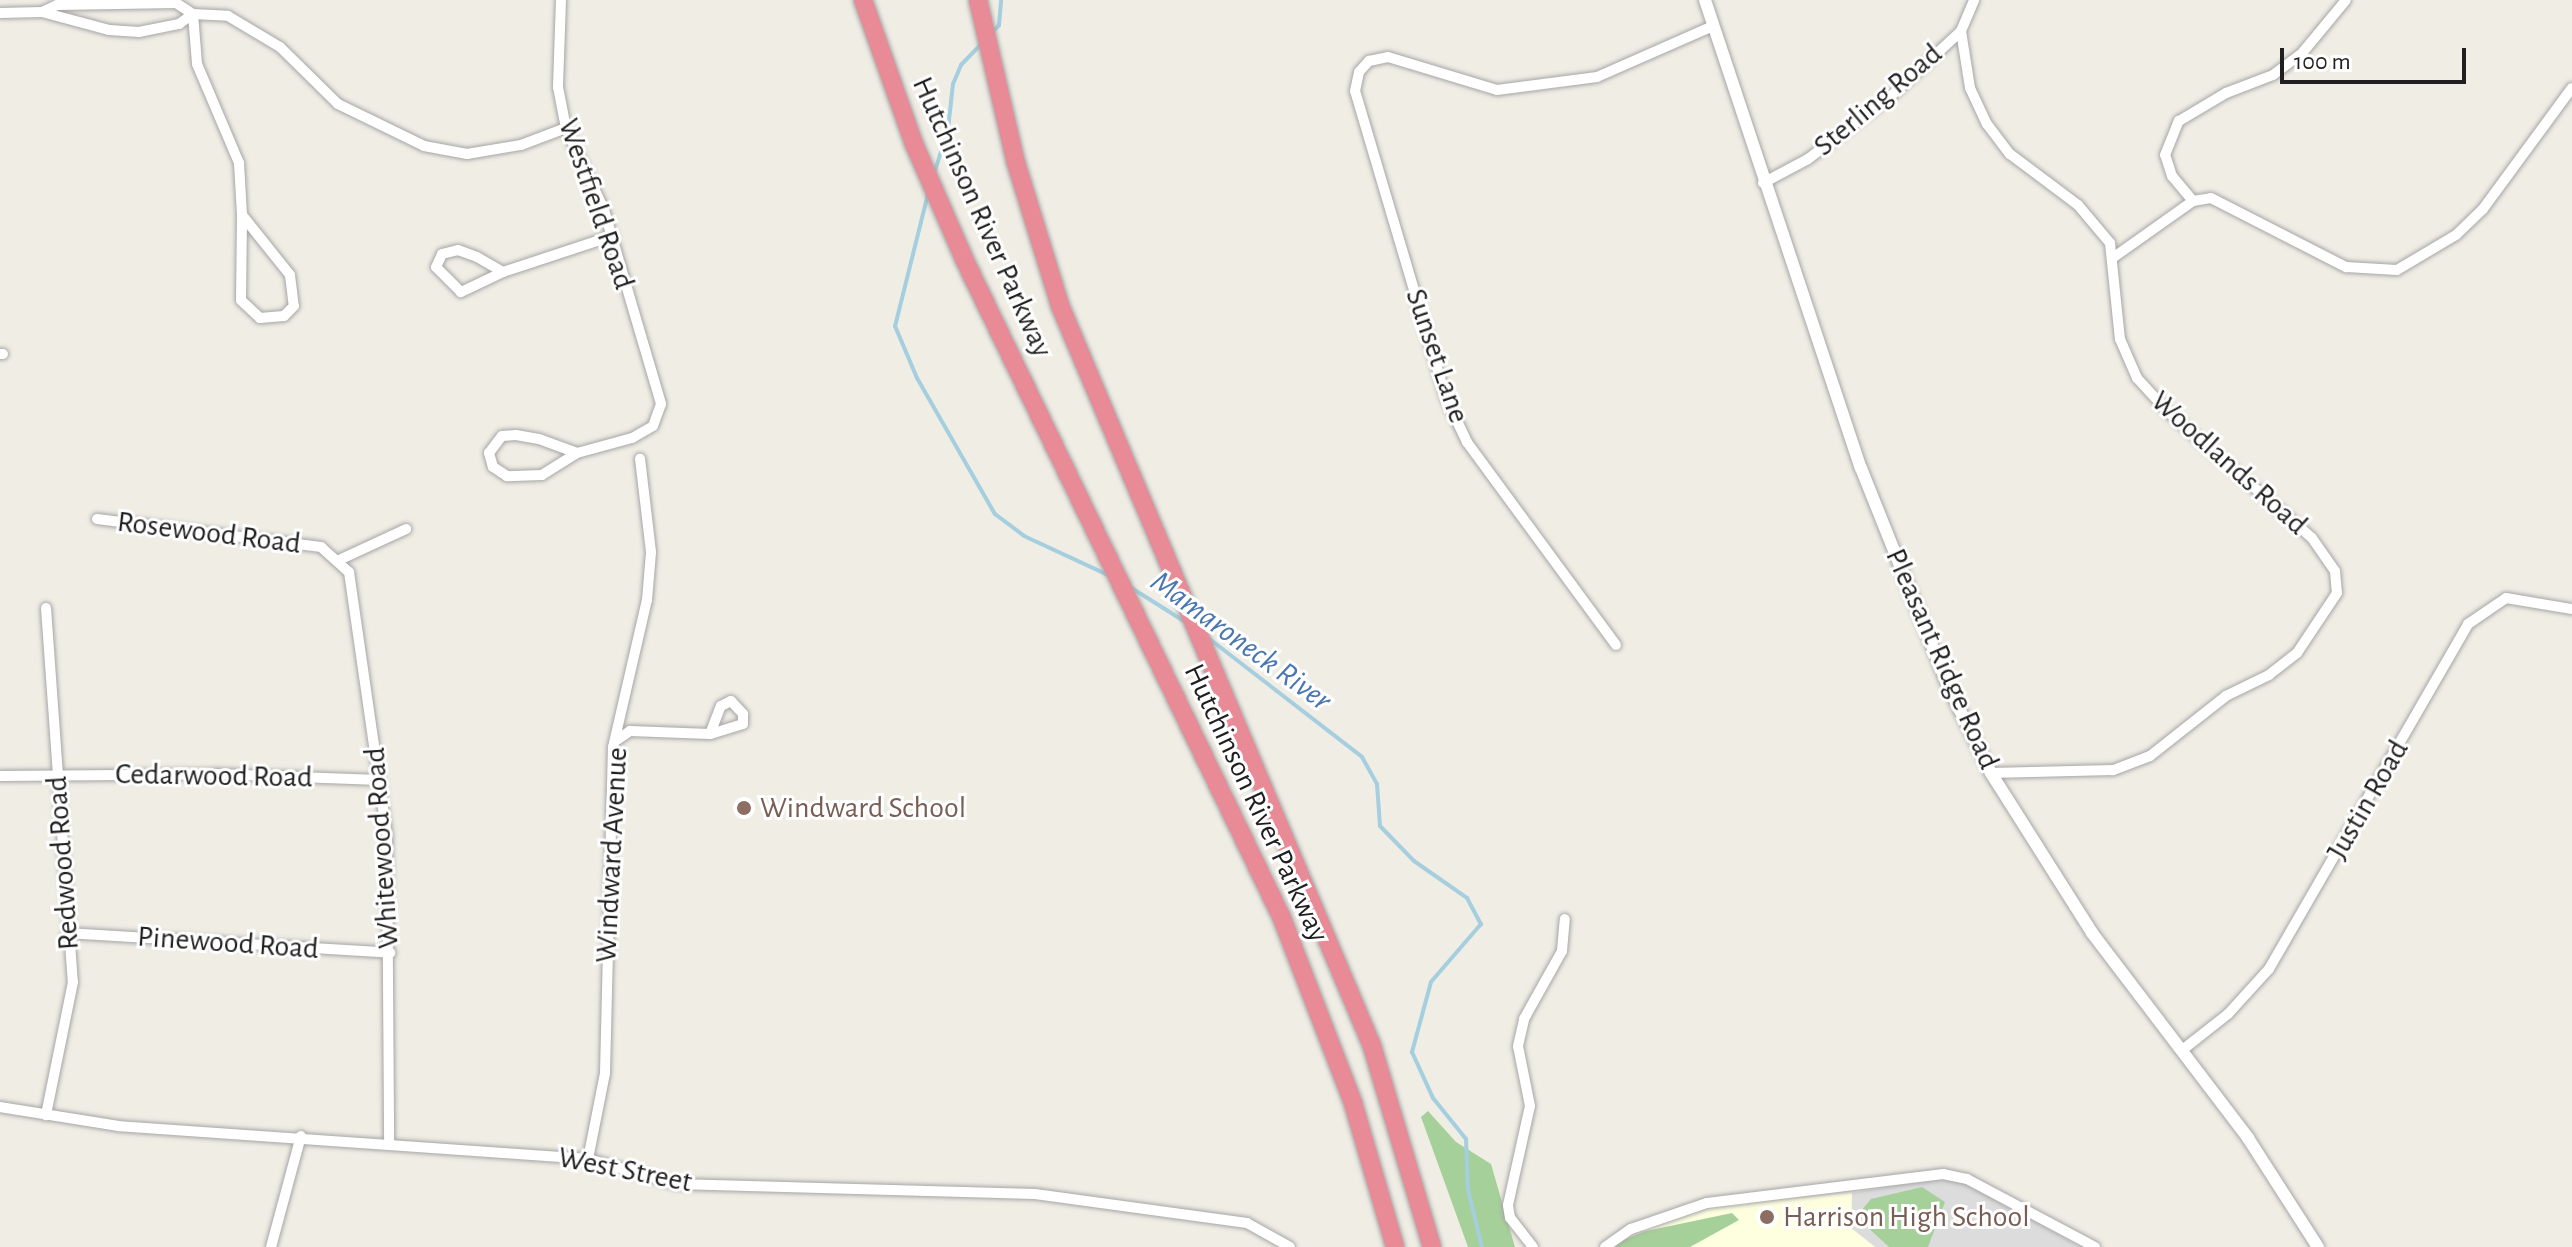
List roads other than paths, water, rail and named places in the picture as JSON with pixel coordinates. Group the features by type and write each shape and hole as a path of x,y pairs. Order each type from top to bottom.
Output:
{"highway":[{"name":"Hutchinson River Parkway","path":"863,0 914,144 946,219 1243,834 1313,994 1368,1150 1395,1247"},
{"name":"Hutchinson River Parkway","path":"978,0 996,81 1061,308 1372,1046 1432,1247"}],"street":[{"name":"Pleasant Ridge Road","path":"1705,0 1763,183 1861,468 1948,686 1991,773 2092,933 2248,1138 2318,1247"},
{"name":"Sterling Road","path":"1763,183 1860,120 1961,31 1974,0"},
{"path":"2193,201 2172,176 2165,155 2179,121 2226,93 2273,75 2303,52 2346,0"},
{"name":"Westfield Road","path":"557,2 558,87 566,128 612,236 661,404 653,426 632,438 577,453"},
{"path":"42,12 57,5 176,3 193,14 228,16 261,32 338,104 424,146 467,154 521,145 566,128"},
{"path":"0,13 42,12 109,30 139,32 179,24 193,14"},
{"path":"193,14 197,64 239,163 241,300 260,318 284,316 294,306 290,275 242,215"},
{"name":"Sunset Lane","path":"1616,645 1467,442 1446,398 1355,91 1359,72 1369,61 1410,60 1476,87 1532,88 1597,77 1713,26"},
{"path":"1961,31 1970,88 1987,124 2010,154 2078,205 2110,243 2114,257 2193,201 2211,198 2346,267 2397,270 2456,235 2483,209 2572,88"},
{"path":"503,272 458,250 442,254 436,267 463,292 503,272 612,236"},
{"name":"Woodlands Road","path":"1991,773 2113,770 2150,756 2226,696 2269,675 2297,653 2337,593 2335,571 2312,538 2168,412 2137,378 2120,339 2114,257"},
{"path":"516,435 577,453 542,475 527,478 493,467 489,453 502,436 516,435"},
{"name":"Windward Avenue","path":"588,1159 605,1073 607,814 617,740 647,600 651,552 640,459"},
{"name":"Rosewood Road","path":"97,519 321,547 339,560 406,529"},
{"name":"Whitewood Road","path":"339,560 349,572 380,780 390,953 389,1141"},
{"name":"Justin Road","path":"2181,1051 2228,1014 2269,969 2468,624 2506,598 2572,609"},
{"name":"Redwood Road","path":"46,608 67,933 73,982 46,1115"},
{"path":"617,740 630,731 710,734"},
{"name":"Cedarwood Road","path":"0,776 380,780"},
{"path":"1533,1247 1510,1218 1508,1205 1530,1106 1518,1046 1524,1019 1562,951 1565,919"},
{"name":"Pinewood Road","path":"67,933 390,953"},
{"name":"West Street","path":"0,1107 118,1126 389,1141 588,1159 677,1184 1035,1194 1247,1223 1290,1247"},
{"path":"271,1247 301,1136"},
{"path":"1605,1247 1631,1229 1707,1203 1943,1174 1967,1179 2095,1247"}],"waterway":[{"name":"Mamaroneck River","path":"991,34 999,25 1001,0"},
{"name":"Mamaroneck River","path":"934,174 948,129 953,84 961,65 982,43"},
{"name":"Mamaroneck River","path":"928,194 895,326 917,378 995,514 1024,536 1108,575"},
{"name":"Mamaroneck River","path":"1130,587 1187,623"},
{"name":"Mamaroneck River","path":"1207,637 1362,757 1377,784 1380,826 1414,861 1467,898 1481,924 1431,982 1412,1052 1433,1098 1466,1139 1468,1190 1482,1247"}],"place":[{"name":"Windward School","path":"744,808"},
{"name":"Harrison High School","path":"1767,1217"}]}
